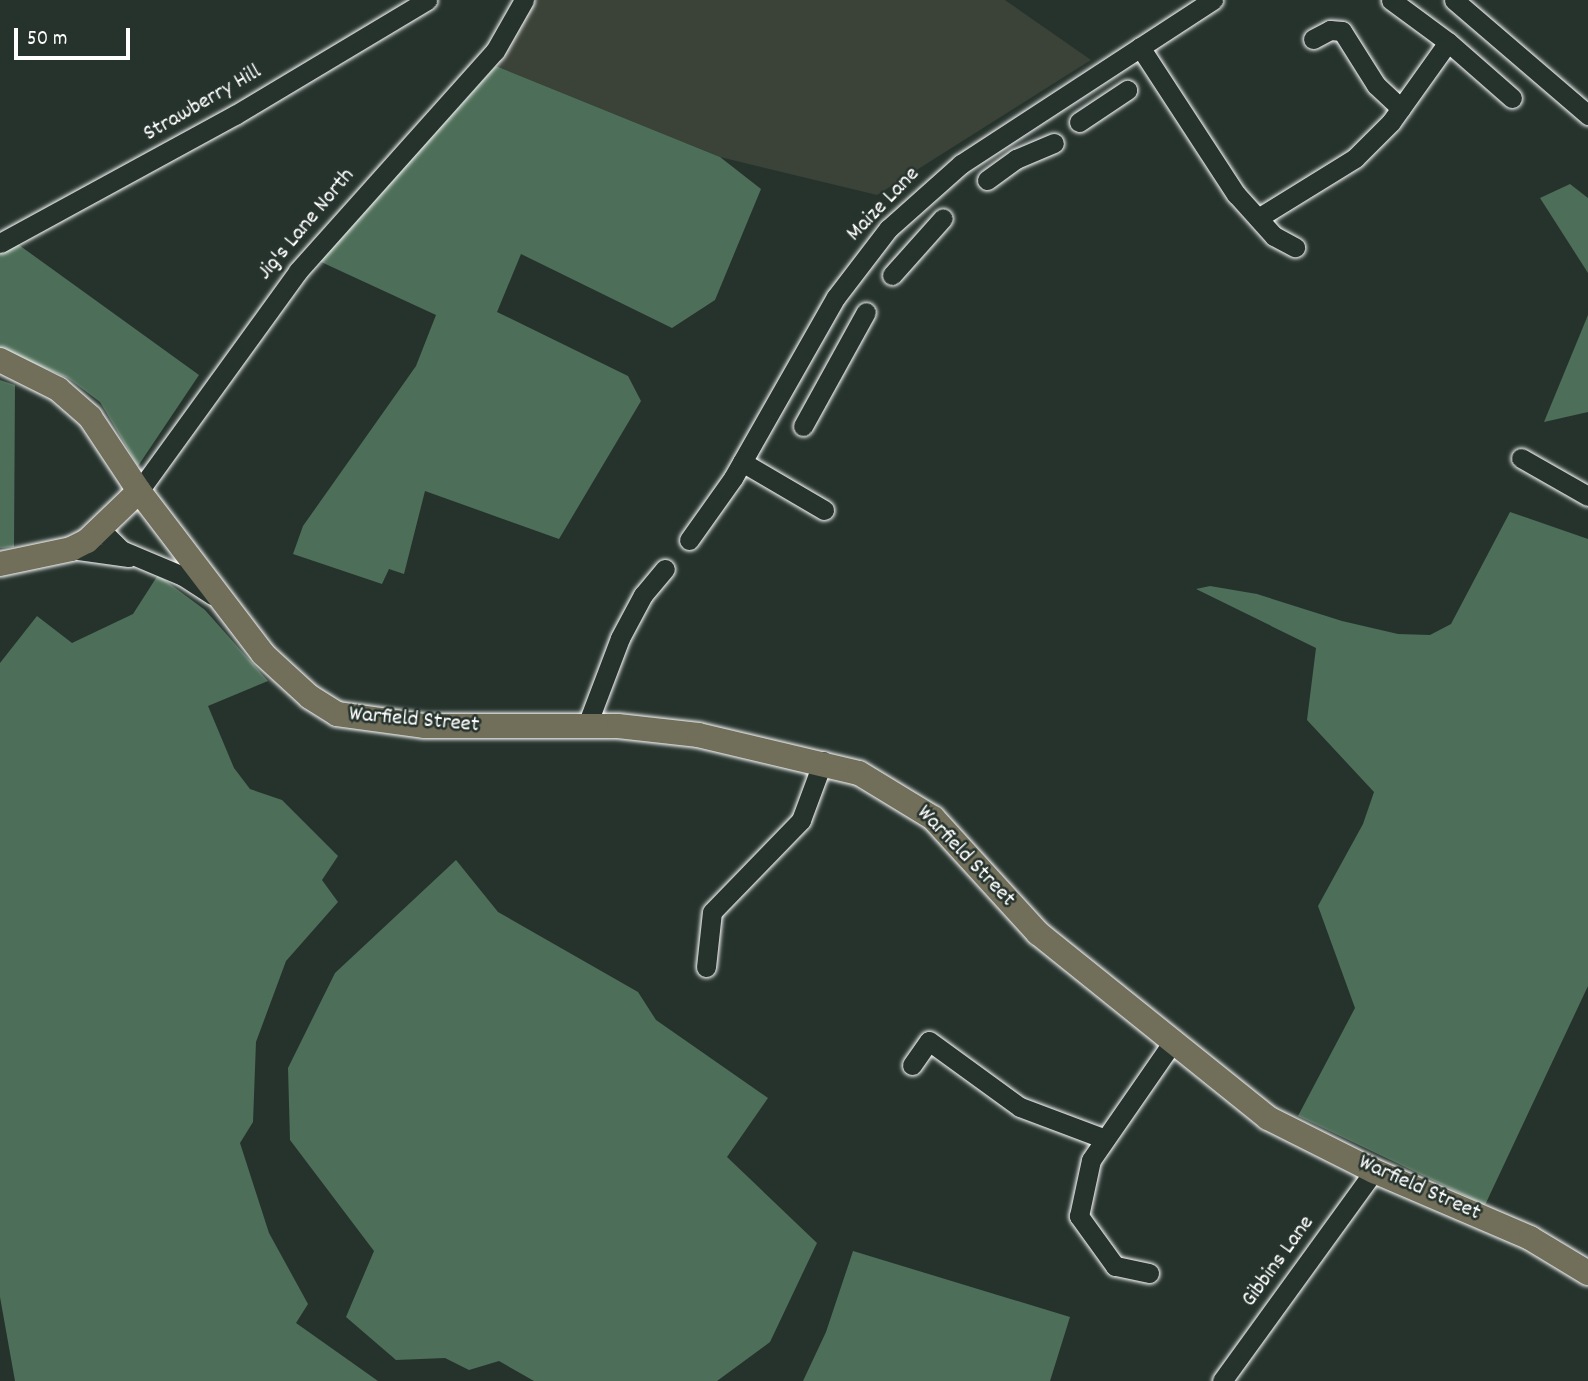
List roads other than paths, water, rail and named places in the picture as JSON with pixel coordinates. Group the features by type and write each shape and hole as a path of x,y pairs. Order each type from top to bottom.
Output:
{"main road":[{"name":"Warfield Street","path":"0,360 74,401 110,442 139,491 263,654 310,697 337,713 425,726 587,725 698,735 823,761 894,790 933,818 1038,933 1268,1118 1374,1171 1530,1238 1588,1273"},
{"path":"0,564 71,549 102,531 139,491"}],"street":[{"name":"Strawberry Hill","path":"0,243 235,115 427,0"},
{"name":"Jig's Lane North","path":"139,491 298,271 495,51 524,0"},
{"name":"Maize Lane","path":"689,540 742,462 836,297 888,229 961,164 1213,0"},
{"path":"1391,0 1448,42 1512,97"},
{"path":"1454,0 1588,115"},
{"path":"1312,39 1330,30 1342,31 1376,85 1401,108"},
{"path":"1258,218 1355,158 1401,108 1448,42"},
{"path":"1140,47 1236,194 1274,236 1295,247"},
{"path":"1083,84 1098,107"},
{"path":"1079,122 1127,90"},
{"path":"1002,137 1016,159"},
{"path":"987,180 1016,159 1054,143"},
{"path":"891,275 943,218"},
{"path":"888,229 912,250"},
{"path":"803,426 866,312"},
{"path":"814,334 845,349"},
{"path":"1521,458 1588,496"},
{"path":"742,462 824,510"},
{"path":"102,531 113,545 183,576 226,607"},
{"path":"71,549 140,559"},
{"path":"587,725 620,638 643,595 664,569"},
{"path":"706,967 712,912 801,820 823,761"},
{"path":"912,1065 929,1041 1020,1107 1105,1139"},
{"path":"1149,1273 1115,1266 1079,1216 1091,1160 1172,1043"},
{"name":"Gibbins Lane","path":"1222,1381 1374,1171"}]}
